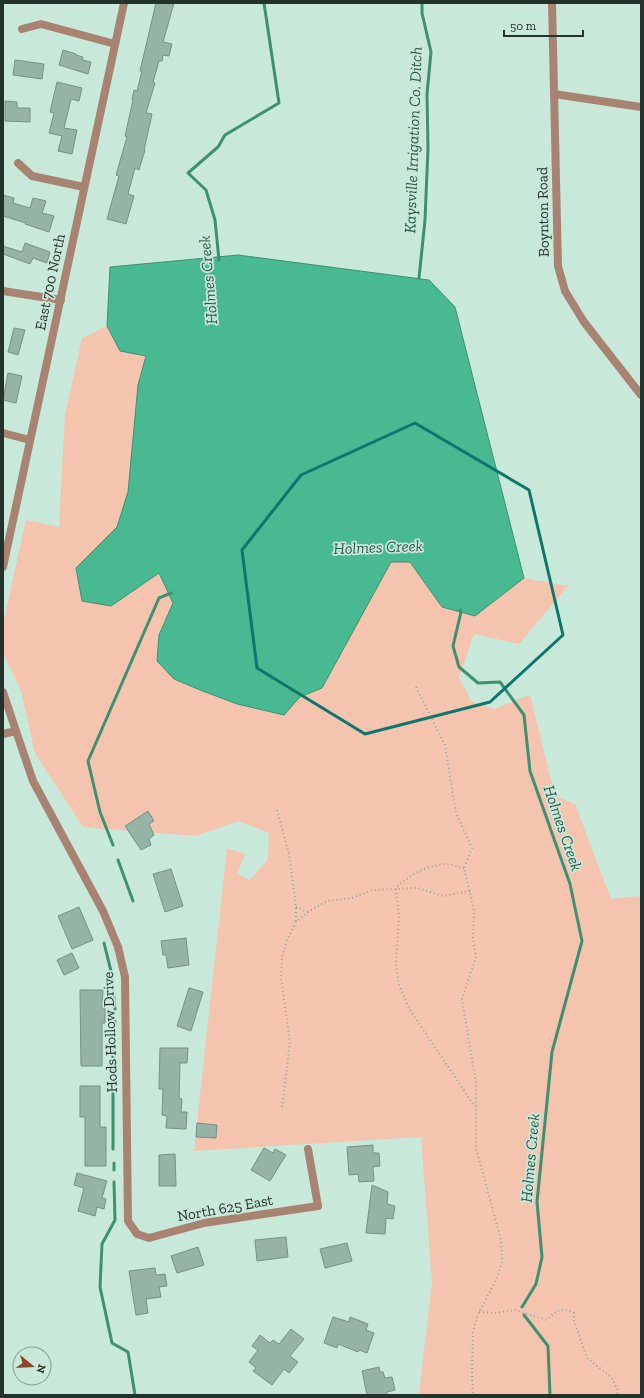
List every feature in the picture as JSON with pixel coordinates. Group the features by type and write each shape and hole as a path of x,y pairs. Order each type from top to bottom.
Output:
{"street":[{"name":"East 700 North","path":"3,567 124,3"},
{"name":"Boynton Road","path":"552,3 558,266 565,291 584,322 641,394"},
{"path":"22,28 41,24 115,44"},
{"path":"554,94 641,107"},
{"path":"18,163 32,176 84,187"},
{"path":"3,291 61,300"},
{"path":"3,433 30,440"},
{"path":"3,692 16,731 3,734"},
{"name":"Hods Hollow Drive","path":"16,731 33,781 86,878 103,911 118,946 125,977 128,1221 137,1234"},
{"name":"North 625 East","path":"137,1234 149,1238 204,1223 318,1206 308,1149"}],"path":[{"path":"416,687 445,745 456,813 472,848 464,868 474,911 473,938 476,957 462,999 476,1084 476,1148 501,1240 502,1261 497,1278 479,1312 474,1330 472,1375 473,1395"},
{"path":"277,810 289,854 296,907 296,922"},
{"path":"396,888 407,878 422,869 447,864 464,868"},
{"path":"396,888 399,916 396,963 399,985 410,1010 476,1108"},
{"path":"282,1107 290,1042 281,978 282,957 287,940 296,922 308,912 327,901 352,898 372,890 418,888 444,896 470,891"},
{"path":"296,907 308,912"},
{"path":"479,1312 494,1313 515,1310 547,1320 558,1310 567,1309 574,1313 574,1321 587,1358 611,1377 618,1390 617,1395"}],"highlighted area":[{"path":"415,423 529,490 563,635 490,702 365,734 257,668 242,550 301,475"}],"shaded area":[{"path":"107,326 120,351 146,356 138,385 128,492 117,527 76,568 111,606 159,573 173,603 159,635 174,679 237,704 284,715 300,697 322,688 390,562 410,562 442,607 475,616 524,578 568,586 519,644 474,634 459,677 471,701 494,709 530,695 555,796 575,804 611,899 641,896 641,1395 419,1395 432,1282 421,1137 194,1151 227,848 245,854 237,874 250,880 268,859 269,833 239,821 196,836 83,827 35,753 21,691 3,653 3,624 26,520 59,527 65,415 82,338"}],"water":[{"path":"238,255 429,280 455,307 524,578 475,616 442,607 410,562 391,562 322,688 300,697 284,715 237,704 174,679 157,661 159,635 173,603 159,573 111,606 82,601 76,568 117,527 128,492 138,385 146,356 120,351 107,326 110,267"}],"building":[{"path":"156,3 174,3 163,42 172,44 169,56 163,55 162,61 159,61 153,82 155,83 146,113 152,114 145,150 139,170 135,168 128,194 134,196 126,224 107,219 119,176 116,175 127,137 125,136 134,90 137,91 142,71 140,71"},
{"path":"63,50 83,57 82,60 91,62 88,74 59,65"},
{"path":"15,60 44,64 42,79 13,75"},
{"path":"57,82 82,88 79,101 71,99 64,128 77,130 72,154 58,151 62,136 49,133 54,113 50,112"},
{"path":"5,101 17,102 17,108 30,108 30,122 5,121"},
{"path":"3,195 14,198 13,203 30,208 33,198 46,201 42,213 54,216 49,232 3,216"},
{"path":"25,243 50,252 47,263 33,258 30,264 3,254 3,246 22,252"},
{"path":"14,328 25,330 18,355 8,352"},
{"path":"8,373 22,376 16,403 3,400"},
{"path":"148,811 154,821 149,824 154,835 149,839 151,845 141,850 125,826"},
{"path":"171,869 183,906 165,912 153,874"},
{"path":"79,907 93,940 72,949 58,916"},
{"path":"186,938 189,965 168,968 166,955 163,955 161,941"},
{"path":"72,953 79,968 64,975 57,960"},
{"path":"189,988 203,992 191,1031 177,1026"},
{"path":"80,990 103,990 102,1008 105,1008 105,1023 102,1023 102,1066 81,1066"},
{"path":"160,1048 188,1048 187,1063 180,1063 179,1098 182,1099 181,1112 187,1112 186,1129 166,1128 167,1116 162,1115 163,1089 159,1089"},
{"path":"80,1086 100,1086 100,1127 106,1127 106,1166 85,1166 85,1117 80,1117"},
{"path":"197,1123 217,1125 216,1138 196,1137"},
{"path":"373,1145 373,1153 379,1153 380,1166 373,1167 374,1181 359,1182 358,1174 349,1175 347,1147"},
{"path":"264,1148 273,1153 275,1149 286,1155 270,1181 251,1170"},
{"path":"175,1154 176,1186 159,1186 159,1155"},
{"path":"77,1173 107,1181 102,1198 106,1199 104,1209 97,1207 95,1216 78,1211 84,1188 74,1185"},
{"path":"372,1185 388,1192 387,1204 395,1206 393,1219 386,1218 385,1234 366,1233"},
{"path":"286,1237 288,1257 257,1261 255,1240"},
{"path":"347,1243 352,1261 325,1268 320,1249"},
{"path":"198,1247 204,1265 177,1273 171,1256"},
{"path":"155,1268 156,1275 165,1274 167,1286 159,1287 161,1297 146,1299 148,1313 136,1315 129,1271"},
{"path":"333,1317 349,1322 350,1317 368,1324 366,1330 374,1333 367,1353 359,1350 358,1352 338,1344 337,1348 324,1343"},
{"path":"291,1329 304,1339 290,1356 298,1362 289,1373 284,1369 272,1385 253,1371 256,1368 249,1362 258,1350 252,1346 260,1335 270,1343 273,1340 279,1344"},
{"path":"379,1367 380,1372 383,1372 385,1378 392,1377 395,1390 387,1392 387,1395 367,1395 362,1371"}],"waterway":[{"name":"Holmes Creek","path":"219,260 215,220 206,190 188,173 218,147 225,135 279,103 264,3"},
{"name":"Kaysville Irrigation Co. Ditch","path":"419,278 425,220 428,148 427,94 431,52 422,13 422,3"},
{"path":"113,845 100,812 88,761 159,598 171,593"},
{"name":"Holmes Creek","path":"460,610 461,612 453,646 459,667 478,683 500,682 524,715 530,771 570,884 582,941 552,1052 537,1202 542,1257 536,1284 522,1307"},
{"path":"118,860 133,901"},
{"path":"104,943 111,971 115,1009"},
{"path":"114,1039 115,1021"},
{"path":"113,1048 113,1073"},
{"path":"113,1085 113,1149"},
{"path":"114,1163 114,1170"},
{"path":"114,1182 115,1220 102,1244 100,1287 112,1343 128,1352 135,1395"},
{"name":"Holmes Creek","path":"524,1315 548,1346 550,1395"}]}
